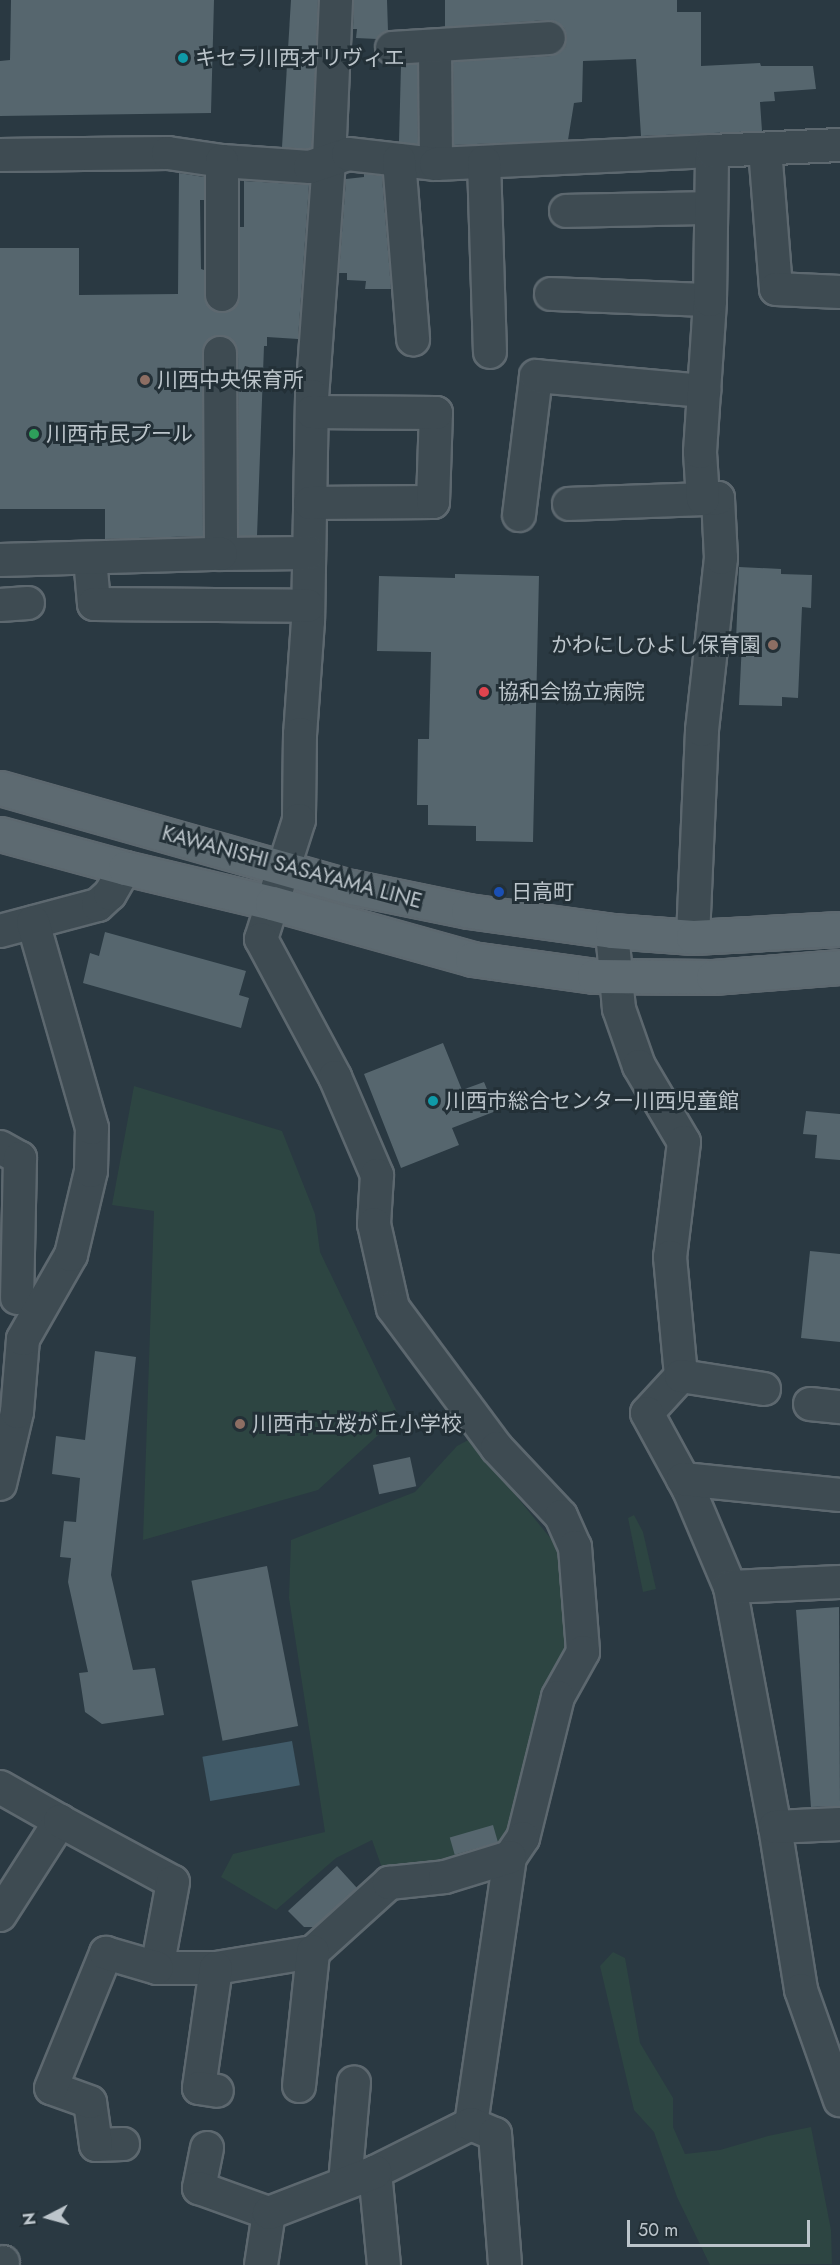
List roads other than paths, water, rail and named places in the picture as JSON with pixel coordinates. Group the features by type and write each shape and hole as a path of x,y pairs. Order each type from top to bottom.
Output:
{"main road":[{"name":"KAWANISHI SASAYAMA LINE","path":"0,788 351,886 468,911 612,931 693,938 840,929"},
{"name":"KAWANISHI SASAYAMA LINE","path":"0,834 124,868 272,903 472,959 594,975 713,976 840,967"}],"street":[{"path":"336,0 329,161 312,412 308,606 300,734 299,820 261,939 335,1077 377,1175 374,1224 393,1308 497,1448 561,1516 575,1547 583,1652 558,1697 523,1838 510,1857 471,2124"},
{"path":"392,48 549,38"},
{"path":"435,46 436,164"},
{"path":"0,155 168,153 222,161 310,167 348,154 436,164 840,145"},
{"path":"765,149 776,290 840,292"},
{"path":"703,499 700,452 710,300 712,151"},
{"path":"399,160 413,339"},
{"path":"222,161 222,295"},
{"path":"484,162 490,352"},
{"path":"566,212 711,208"},
{"path":"551,294 710,300"},
{"path":"220,353 221,554"},
{"path":"519,515 536,376 704,391"},
{"path":"310,504 433,502 436,413 312,412"},
{"path":"569,504 718,498 721,558 702,730 693,938"},
{"path":"0,560 308,553"},
{"path":"90,558 94,604 308,606"},
{"path":"0,931 98,905 110,894 124,868"},
{"path":"20,1301 71,1255 91,1171 92,1128 33,922"},
{"path":"612,931 619,1009 639,1066 684,1142 670,1257 681,1376 647,1413 683,1479 730,1587 775,1827 801,1990 840,2100"},
{"path":"0,1147 20,1158 20,1301 23,1339 17,1412 0,1483"},
{"path":"681,1376 764,1389"},
{"path":"810,1404 840,1407"},
{"path":"683,1479 840,1495"},
{"path":"730,1587 840,1582"},
{"path":"0,1786 173,1882 157,1968"},
{"path":"1,1909 60,1821"},
{"path":"775,1827 840,1824"},
{"path":"123,2144 96,2145 90,2102 51,2088 106,1953 157,1968 216,1968 313,1952 389,1882 445,1877 510,1857"},
{"path":"299,2086 313,1952"},
{"path":"216,1968 199,2088 217,2091"},
{"path":"345,2183 354,2082"},
{"path":"207,2148 199,2188 269,2213 375,2172 471,2124 495,2134 505,2265"},
{"path":"375,2172 384,2265"},
{"path":"261,2265 269,2213"}],"water":[{"path":"292,1741 300,1785 210,1801 202,1757"}],"place":[{"name":"キセラ川西オリヴィエ","path":"183,58"},
{"name":"川西中央保育所","path":"145,380"},
{"name":"川西市民プール","path":"34,434"},
{"name":"かわにしひよし保育園","path":"773,645"},
{"name":"協和会協立病院","path":"484,692"},
{"name":"日高町","path":"499,892"},
{"name":"川西市総合センター川西児童館","path":"433,1101"},
{"name":"川西市立桜が丘小学校","path":"240,1424"}]}
